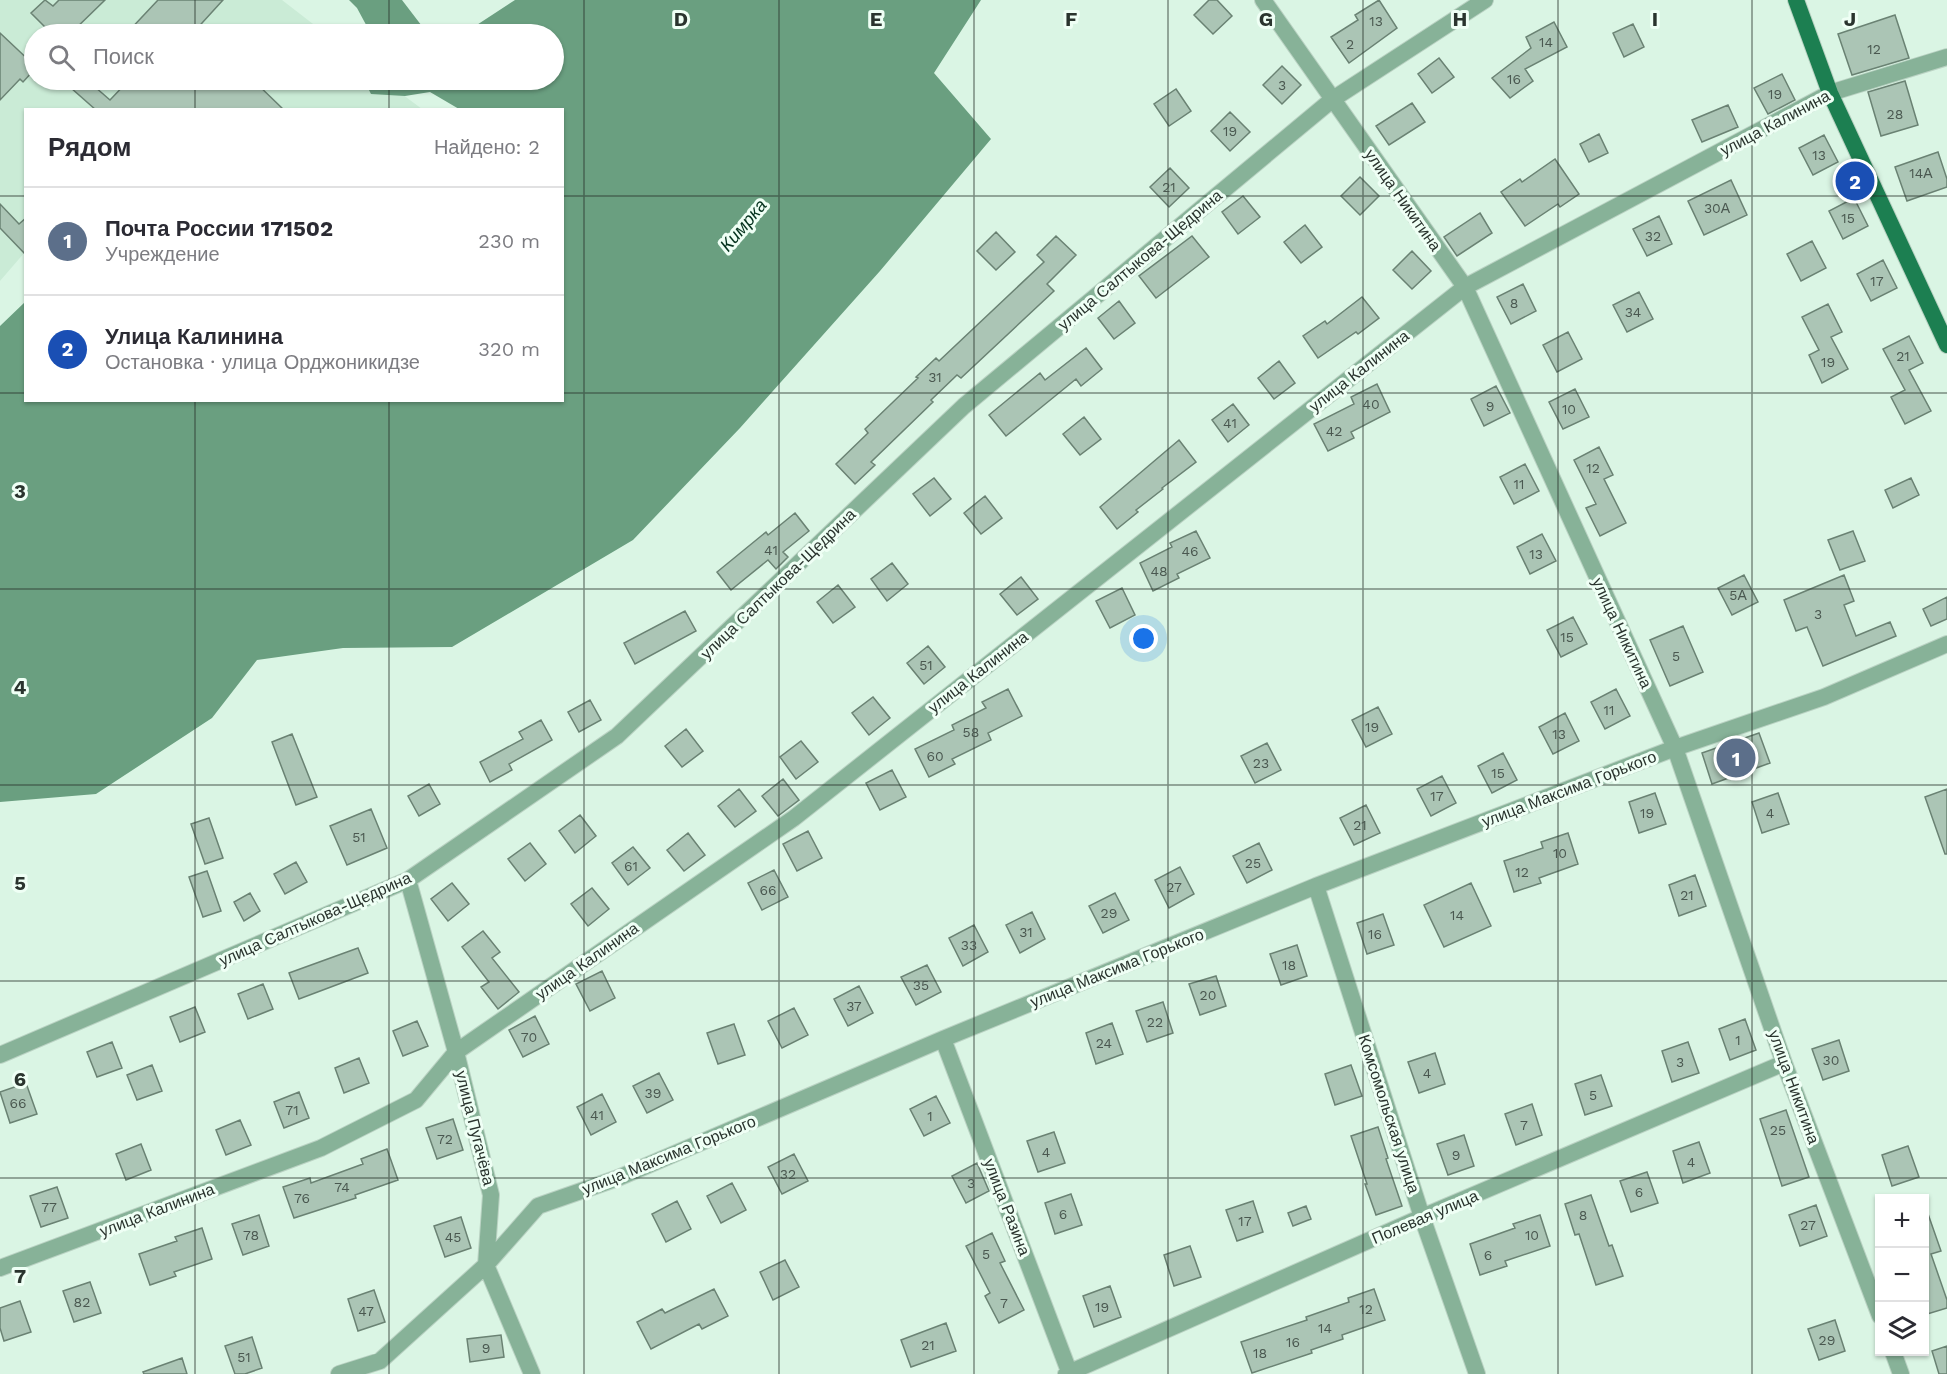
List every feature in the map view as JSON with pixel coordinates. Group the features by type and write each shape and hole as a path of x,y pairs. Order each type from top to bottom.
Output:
{"main road":[{"path":"1796,0 1830,93 1947,345"}],"street":[{"name":"улица Никитина","path":"1263,0 1465,287 1675,748 1784,1063 1875,1303"},
{"name":"улица Салтыкова-Щедрина","path":"0,1055 408,880 617,736 964,406 1333,99 1485,0"},
{"name":"улица Калинина","path":"0,1268 321,1148 416,1100 456,1052 794,818 1465,287 1830,93 1947,57"},
{"name":"улица Максима Горького","path":"339,1374 380,1361 486,1265 537,1206 618,1178 943,1039 1316,886 1675,748 1824,698 1947,644"},
{"name":"улица Пугачёва","path":"408,880 456,1052 492,1195 486,1265 532,1374"},
{"name":"Комсомольская улица","path":"1316,886 1422,1217 1477,1374"},
{"name":"улица Разина","path":"943,1039 1069,1374"},
{"name":"Полевая улица","path":"1069,1374 1422,1217 1784,1063"},
{"path":"1894,1356 1898,1373"}],"shaded area":[{"path":"0,0 282,0 313,24 24,24 24,90 396,90 421,108 24,108 24,253 0,281"}],"water":[{"path":"349,0 402,0 420,24 366,24 357,8"},
{"name":"Кимрка","path":"515,0 981,0 934,73 991,139 880,271 740,428 633,540 452,647 343,648 257,660 212,718 96,794 0,802 0,326 24,303 24,402 564,402 564,108 457,108 430,92 405,96 371,94 369,90 564,90 564,24 478,24"}],"building":[{"path":"45,0 53,6 59,0 105,0 80,24 42,24 31,13"},
{"path":"158,0 223,0 201,24 135,24"},
{"path":"1209,0 1217,0 1232,16 1213,34 1194,15"},
{"path":"1379,0 1397,28 1349,63 1331,37 1358,20 1355,15"},
{"path":"1895,15 1909,58 1852,75 1838,34"},
{"path":"1554,22 1567,47 1525,69 1533,81 1510,98 1492,78 1531,48 1526,37"},
{"path":"1633,24 1644,47 1624,57 1613,33"},
{"path":"0,33 24,56 24,81 20,79 0,100"},
{"path":"1439,58 1454,77 1432,93 1418,74"},
{"path":"1282,66 1301,85 1282,104 1263,85"},
{"path":"1782,74 1795,100 1768,114 1754,88"},
{"path":"1905,81 1918,125 1881,136 1868,92"},
{"path":"1176,89 1191,111 1169,126 1154,104"},
{"path":"73,90 98,90 110,100 120,90 263,90 282,108 94,108"},
{"path":"1412,103 1425,122 1389,145 1376,126"},
{"path":"1728,105 1738,127 1702,142 1692,120"},
{"path":"1230,112 1250,132 1230,151 1211,131"},
{"path":"1599,134 1608,153 1589,162 1580,144"},
{"path":"1824,135 1838,162 1813,175 1799,148"},
{"path":"1938,152 1947,179 1947,187 1907,201 1895,167"},
{"path":"1555,159 1579,194 1560,207 1558,204 1525,226 1501,192 1520,179 1522,182"},
{"path":"1170,168 1189,188 1169,207 1150,187"},
{"path":"1360,177 1379,196 1360,215 1341,196"},
{"path":"1731,180 1747,215 1704,235 1688,201"},
{"path":"1243,196 1260,217 1238,234 1222,212"},
{"path":"1854,198 1868,226 1843,239 1829,211"},
{"path":"0,204 19,224 24,220 24,253 0,228"},
{"path":"1480,213 1492,233 1457,256 1444,237"},
{"path":"1659,216 1672,244 1647,256 1633,229"},
{"path":"1305,225 1322,247 1301,263 1284,242"},
{"path":"996,232 1015,252 996,270 977,251"},
{"path":"1056,236 1076,255 1047,284 1054,291 961,378 957,375 931,400 933,402 871,462 875,465 855,484 836,464 868,433 865,429 918,378 916,377 936,358 939,361 1044,262 1037,255"},
{"path":"1192,236 1209,257 1156,298 1139,276"},
{"path":"1812,241 1826,268 1801,281 1787,254"},
{"path":"1412,251 1431,271 1412,289 1393,270"},
{"path":"1883,260 1897,288 1871,301 1857,274"},
{"path":"1523,284 1536,311 1511,324 1497,297"},
{"path":"1639,292 1653,319 1627,332 1613,305"},
{"path":"1362,297 1379,318 1358,334 1356,332 1318,358 1303,336 1325,321 1327,324"},
{"path":"1119,301 1135,323 1114,339 1098,318"},
{"path":"1828,304 1842,332 1831,337 1848,369 1822,383 1809,355 1819,350 1802,317"},
{"path":"1568,332 1582,359 1557,372 1543,345"},
{"path":"1909,336 1923,363 1909,370 1931,411 1905,424 1891,397 1905,390 1883,349"},
{"path":"1086,348 1102,369 1081,386 1076,379 1006,436 989,415 1040,373 1045,380"},
{"path":"1279,361 1295,383 1274,399 1258,378"},
{"path":"1377,384 1390,412 1351,432 1354,438 1328,451 1314,424 1354,404 1351,397"},
{"path":"1496,386 1510,413 1484,426 1471,399"},
{"path":"1575,389 1589,417 1563,429 1549,402"},
{"path":"1233,404 1249,425 1228,442 1212,420"},
{"path":"1084,417 1101,439 1080,455 1063,434"},
{"path":"1179,440 1196,462 1136,510 1138,512 1117,529 1100,507"},
{"path":"1599,447 1613,475 1604,479 1626,523 1600,536 1586,508 1596,504 1574,460"},
{"path":"1525,464 1539,491 1514,504 1500,477"},
{"path":"934,478 951,499 930,516 913,494"},
{"path":"1911,478 1919,495 1893,508 1885,490"},
{"path":"985,496 1002,518 981,534 964,513"},
{"path":"795,513 809,531 783,552 788,557 776,569 768,560 731,590 717,572 766,532 768,535"},
{"path":"1196,531 1210,558 1177,574 1179,578 1153,591 1140,563 1172,547 1170,543"},
{"path":"1853,531 1865,561 1840,570 1828,540"},
{"path":"1542,534 1556,561 1530,574 1517,547"},
{"path":"892,563 908,584 887,601 871,579"},
{"path":"1744,575 1758,602 1732,615 1718,588"},
{"path":"1844,575 1854,601 1844,605 1856,636 1890,622 1896,636 1823,666 1807,627 1796,631 1784,600"},
{"path":"1021,577 1038,599 1017,615 1000,594"},
{"path":"838,585 855,607 833,623 817,602"},
{"path":"1122,588 1135,615 1110,628 1096,601"},
{"path":"1947,597 1947,619 1931,626 1923,609"},
{"path":"685,611 696,631 635,664 624,643"},
{"path":"1573,617 1587,644 1561,657 1547,630"},
{"path":"1683,626 1703,672 1670,686 1650,640"},
{"path":"928,646 945,667 924,684 907,663"},
{"path":"1008,689 1022,716 988,733 991,740 952,759 955,764 929,777 915,749 954,730 952,725 986,708 982,702"},
{"path":"1616,689 1630,716 1605,729 1591,702"},
{"path":"873,697 890,718 869,735 852,713"},
{"path":"590,700 601,720 579,732 568,712"},
{"path":"1378,707 1392,734 1366,747 1352,720"},
{"path":"1565,713 1579,741 1553,754 1539,727"},
{"path":"541,720 552,740 509,764 512,770 490,782 480,762 523,739 519,732"},
{"path":"686,729 703,751 682,767 665,746"},
{"path":"1759,733 1770,763 1712,784 1702,753"},
{"path":"292,734 317,797 296,805 272,742"},
{"path":"801,741 818,762 796,779 780,757"},
{"path":"1267,743 1281,770 1255,783 1241,756"},
{"path":"1503,753 1517,780 1492,793 1478,766"},
{"path":"892,770 906,797 880,810 866,783"},
{"path":"1442,776 1456,803 1431,816 1417,789"},
{"path":"783,779 799,800 778,816 762,796"},
{"path":"429,784 440,804 419,816 408,796"},
{"path":"739,789 756,811 735,827 718,806"},
{"path":"1947,789 1947,854 1945,854 1925,797"},
{"path":"1655,793 1666,824 1639,833 1629,802"},
{"path":"1778,793 1789,824 1762,833 1752,802"},
{"path":"1366,805 1380,833 1354,845 1340,818"},
{"path":"371,809 387,848 347,865 330,826"},
{"path":"580,815 596,836 575,853 559,831"},
{"path":"209,818 223,858 205,864 191,824"},
{"path":"808,831 822,858 797,871 783,844"},
{"path":"688,833 705,855 684,871 667,850"},
{"path":"1568,833 1578,864 1539,878 1541,883 1514,892 1504,861 1543,848 1541,842"},
{"path":"530,843 546,864 525,881 508,859"},
{"path":"1259,843 1272,870 1247,883 1233,856"},
{"path":"633,847 650,868 628,885 612,863"},
{"path":"296,862 307,882 285,894 274,874"},
{"path":"1180,867 1194,894 1169,908 1155,880"},
{"path":"774,870 788,897 762,910 748,883"},
{"path":"207,871 221,911 203,917 189,877"},
{"path":"1695,875 1706,906 1679,916 1669,885"},
{"path":"452,883 469,904 448,921 431,899"},
{"path":"1471,883 1491,926 1444,947 1424,905"},
{"path":"592,888 609,909 588,926 571,904"},
{"path":"250,893 260,911 244,921 234,902"},
{"path":"1115,893 1129,920 1103,933 1089,906"},
{"path":"1032,912 1045,939 1020,953 1006,925"},
{"path":"1383,914 1394,945 1367,954 1357,923"},
{"path":"974,925 988,952 963,966 949,938"},
{"path":"483,931 500,952 492,958 519,992 498,1009 481,987 489,982 462,947"},
{"path":"1297,945 1307,976 1281,985 1270,954"},
{"path":"358,948 368,973 299,999 289,973"},
{"path":"927,965 941,992 916,1005 901,977"},
{"path":"602,971 615,998 590,1011 576,984"},
{"path":"1216,976 1226,1006 1200,1015 1189,984"},
{"path":"263,984 273,1009 248,1019 238,994"},
{"path":"859,986 873,1013 848,1026 834,999"},
{"path":"1163,1002 1173,1033 1147,1042 1136,1011"},
{"path":"195,1007 205,1032 180,1042 170,1017"},
{"path":"794,1008 808,1035 782,1048 768,1021"},
{"path":"535,1016 549,1044 523,1057 509,1030"},
{"path":"1745,1019 1756,1050 1730,1060 1719,1029"},
{"path":"417,1021 428,1046 403,1056 393,1031"},
{"path":"1112,1023 1123,1054 1096,1064 1086,1033"},
{"path":"734,1024 745,1055 718,1064 707,1033"},
{"path":"1839,1040 1849,1071 1823,1080 1812,1049"},
{"path":"112,1042 122,1068 97,1077 87,1052"},
{"path":"1688,1042 1699,1073 1672,1082 1662,1051"},
{"path":"1435,1053 1445,1084 1419,1093 1408,1062"},
{"path":"359,1058 369,1083 344,1093 335,1068"},
{"path":"152,1065 162,1091 137,1100 127,1075"},
{"path":"1351,1065 1362,1096 1335,1105 1325,1074"},
{"path":"659,1073 673,1100 647,1113 633,1086"},
{"path":"1601,1075 1612,1106 1585,1115 1575,1084"},
{"path":"26,1083 37,1114 10,1123 0,1092"},
{"path":"299,1092 309,1118 284,1128 274,1102"},
{"path":"602,1094 616,1122 591,1135 577,1107"},
{"path":"936,1096 950,1123 924,1136 910,1109"},
{"path":"1532,1104 1542,1135 1516,1145 1505,1114"},
{"path":"1786,1110 1809,1177 1782,1186 1760,1119"},
{"path":"453,1119 463,1150 437,1159 426,1128"},
{"path":"240,1120 251,1145 226,1155 216,1130"},
{"path":"1378,1127 1402,1206 1376,1215 1351,1136"},
{"path":"1054,1132 1065,1163 1038,1172 1027,1141"},
{"path":"1464,1135 1474,1166 1448,1175 1437,1144"},
{"path":"1699,1142 1710,1173 1683,1183 1673,1151"},
{"path":"141,1144 151,1170 126,1180 116,1154"},
{"path":"1908,1146 1919,1177 1892,1186 1882,1155"},
{"path":"387,1149 398,1180 355,1195 356,1198 294,1218 283,1187 310,1178 311,1183 363,1164 361,1159"},
{"path":"794,1154 808,1181 782,1194 768,1167"},
{"path":"977,1163 989,1191 966,1203 952,1176"},
{"path":"1647,1172 1658,1203 1631,1212 1620,1181"},
{"path":"732,1183 746,1210 721,1223 707,1196"},
{"path":"57,1187 68,1218 41,1227 30,1196"},
{"path":"1071,1194 1082,1225 1055,1234 1045,1203"},
{"path":"1591,1195 1609,1246 1612,1245 1623,1276 1596,1285 1579,1234 1575,1235 1565,1204"},
{"path":"677,1201 691,1229 666,1242 652,1214"},
{"path":"1253,1201 1263,1232 1237,1241 1226,1210"},
{"path":"1816,1205 1827,1236 1800,1246 1789,1215"},
{"path":"1306,1206 1311,1219 1293,1226 1288,1213"},
{"path":"259,1215 269,1246 243,1255 232,1224"},
{"path":"1540,1215 1550,1246 1505,1261 1507,1266 1480,1275 1470,1244 1515,1228 1513,1224"},
{"path":"461,1217 471,1248 445,1257 434,1226"},
{"path":"1929,1217 1941,1251 1931,1254 1947,1300 1947,1308 1929,1313"},
{"path":"202,1228 212,1259 174,1272 176,1276 150,1285 139,1254 177,1241 175,1237"},
{"path":"992,1233 1005,1261 1000,1263 1024,1310 999,1323 985,1296 990,1293 966,1246"},
{"path":"1190,1246 1201,1277 1174,1286 1164,1255"},
{"path":"785,1260 799,1287 773,1300 760,1272"},
{"path":"90,1282 101,1313 74,1322 63,1291"},
{"path":"1110,1286 1121,1317 1094,1327 1083,1296"},
{"path":"714,1289 728,1316 702,1329 699,1324 651,1349 637,1322 662,1309 665,1313"},
{"path":"1374,1289 1385,1320 1342,1335 1343,1339 1311,1350 1312,1353 1252,1373 1241,1342 1307,1320 1306,1317 1349,1302 1348,1298"},
{"path":"374,1290 385,1322 358,1331 348,1299"},
{"path":"20,1301 31,1332 4,1341 0,1328 0,1308"},
{"path":"1835,1320 1845,1351 1819,1360 1808,1329"},
{"path":"946,1323 956,1351 911,1367 901,1340"},
{"path":"501,1335 504,1357 470,1362 467,1339"},
{"path":"252,1337 262,1368 245,1374 235,1374 225,1346"},
{"path":"1947,1346 1947,1374 1939,1374 1932,1351"},
{"path":"182,1358 187,1374 144,1374 143,1372"}],"place":[{"name":"Улица Калинина","path":"1855,181"},
{"name":"Почта России 171502","path":"1736,758"}]}
